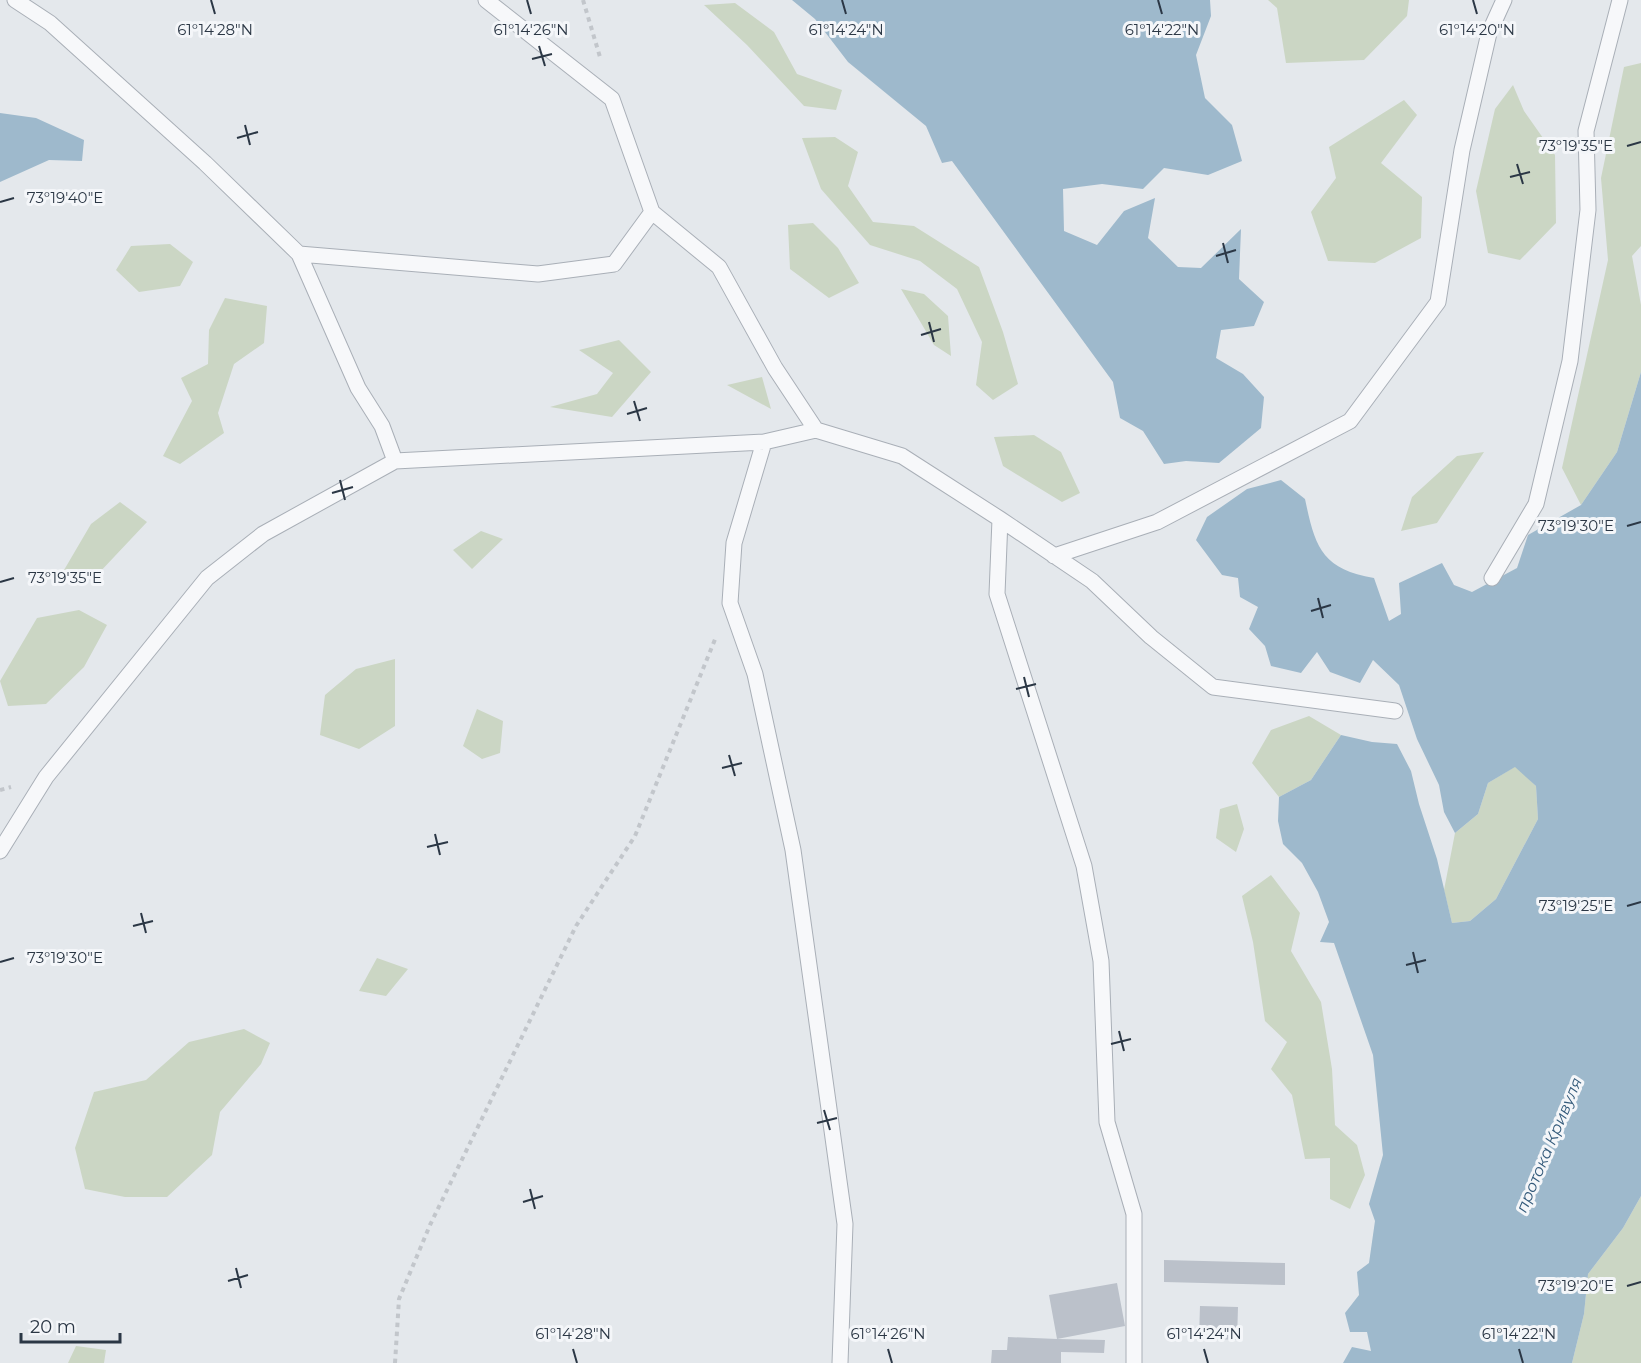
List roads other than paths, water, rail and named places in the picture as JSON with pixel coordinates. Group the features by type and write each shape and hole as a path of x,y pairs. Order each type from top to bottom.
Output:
{"lane":[{"path":"15,0 50,22 205,163 299,254 358,388 382,426 395,461"},
{"path":"486,0 612,99 652,212 719,267 775,368 816,430"},
{"path":"1054,556 1157,522 1350,421 1438,302 1462,150 1489,33 1504,0"},
{"path":"1492,578 1536,504 1570,361 1588,210 1586,131 1620,0"},
{"path":"299,254 538,274 614,264 652,212"},
{"path":"0,851 46,777 207,578 263,534 395,461 764,442 816,430 902,456 1000,519 1092,581 1151,637 1213,687 1395,711"},
{"path":"764,442 734,543 730,603 755,674 793,850 845,1224 840,1363"},
{"path":"1000,519 997,594 1084,867 1101,961 1107,1122 1134,1214 1134,1363"}],"water":[{"path":"792,0 1210,0 1211,16 1196,55 1205,98 1232,125 1242,161 1208,175 1164,168 1143,189 1102,184 1063,189 1064,231 1097,245 1124,211 1155,198 1148,238 1178,267 1201,268 1241,229 1239,279 1264,302 1254,326 1221,330 1216,358 1243,374 1264,397 1261,428 1219,463 1186,461 1164,464 1143,431 1120,418 1113,382 952,161 942,163 926,126 848,62 815,19"},
{"path":"0,113 36,118 84,140 82,161 49,160 0,182"},
{"name":"протока Кривуля","path":"1641,372 1641,1196 1623,1228 1588,1274 1584,1314 1572,1363 1343,1363 1352,1347 1371,1351 1367,1332 1350,1332 1345,1313 1359,1295 1357,1272 1369,1263 1375,1221 1369,1204 1383,1155 1373,1055 1334,943 1320,942 1329,922 1318,892 1302,863 1283,844 1278,821 1279,797 1311,780 1341,735 1372,742 1397,744 1411,771 1437,859 1452,923 1470,921 1496,899 1538,819 1536,786 1515,767 1488,783 1478,814 1455,833 1444,812 1439,785 1417,739 1399,685 1373,660 1360,683 1330,672 1317,652 1301,673 1271,666 1265,646 1249,629 1258,607 1240,597 1238,578 1222,575 1196,540 1207,517 1247,489 1281,480 1305,499 1317,542 1323,553 1342,568 1374,578 1389,621 1401,614 1399,583 1442,563 1454,585 1472,592 1517,568 1528,535 1581,505 1617,452"}]}
